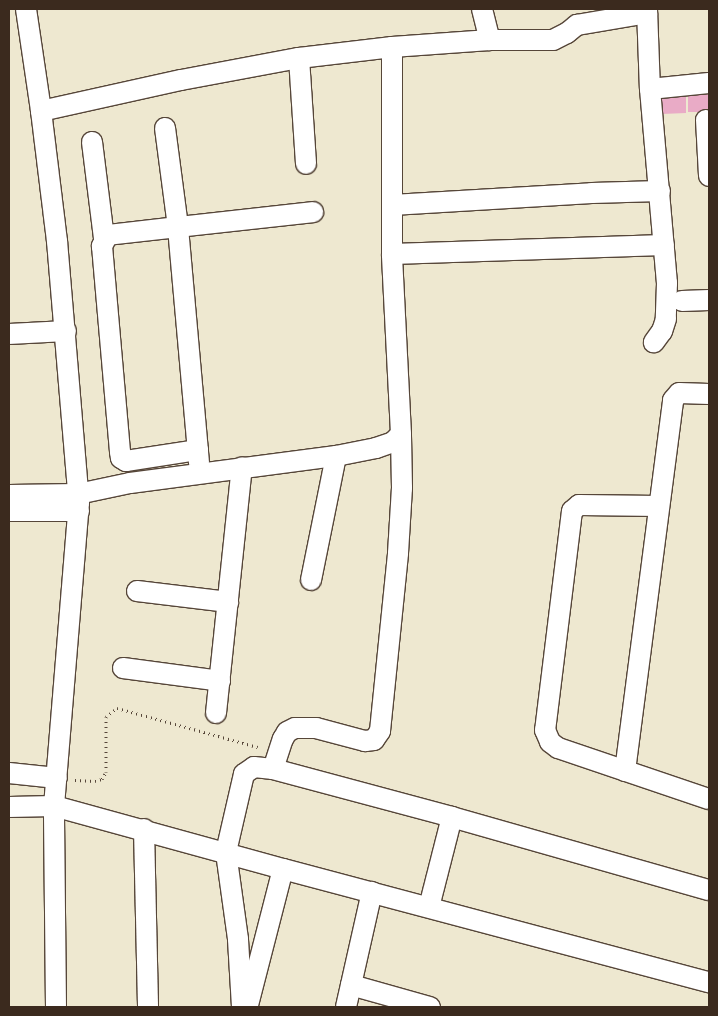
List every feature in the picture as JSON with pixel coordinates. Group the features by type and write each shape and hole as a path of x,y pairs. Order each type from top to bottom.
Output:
{"street":[{"path":"26,9 41,111 66,331 78,502 54,806 56,1007"},
{"path":"482,9 490,40"},
{"path":"41,111 181,80 299,58 392,47 490,40 553,40 577,25 647,11 650,89 664,245 666,319 662,331 654,342"},
{"path":"276,760 287,732 295,728 316,728 365,741 374,740 380,731 402,488 392,254 392,47"},
{"path":"299,58 306,164"},
{"path":"650,89 709,83"},
{"path":"706,120 709,176"},
{"path":"165,128 178,227 199,473"},
{"path":"92,142 104,239"},
{"path":"392,205 592,192 660,192"},
{"path":"198,450 126,461 121,458 102,246 104,239 108,234 120,232 313,212"},
{"path":"392,254 664,245"},
{"path":"682,301 709,300"},
{"path":"9,334 66,331"},
{"path":"625,770 673,400 678,393 709,394"},
{"path":"9,511 78,502 130,483 336,456 376,448 393,442 401,434"},
{"path":"311,580 336,456"},
{"path":"216,713 242,467"},
{"path":"9,495 78,502"},
{"path":"660,506 579,505 572,511 545,730 550,742 558,748 709,800"},
{"path":"137,591 228,602"},
{"path":"123,668 220,681"},
{"path":"242,1007 238,940 226,852 244,774 254,767 276,760 452,817 709,890"},
{"path":"9,773 57,778"},
{"path":"9,807 54,806 709,982"},
{"path":"429,907 452,817"},
{"path":"144,829 148,1007"},
{"path":"247,1007 283,869"},
{"path":"346,1007 372,892"},
{"path":"352,985 430,1007"}],"path":[{"path":"57,778 95,781 102,779 106,772 106,717 116,708 276,760"}],"building":[{"path":"662,90 686,90 686,113 662,114"},
{"path":"688,90 709,90 709,112 688,112"}]}
